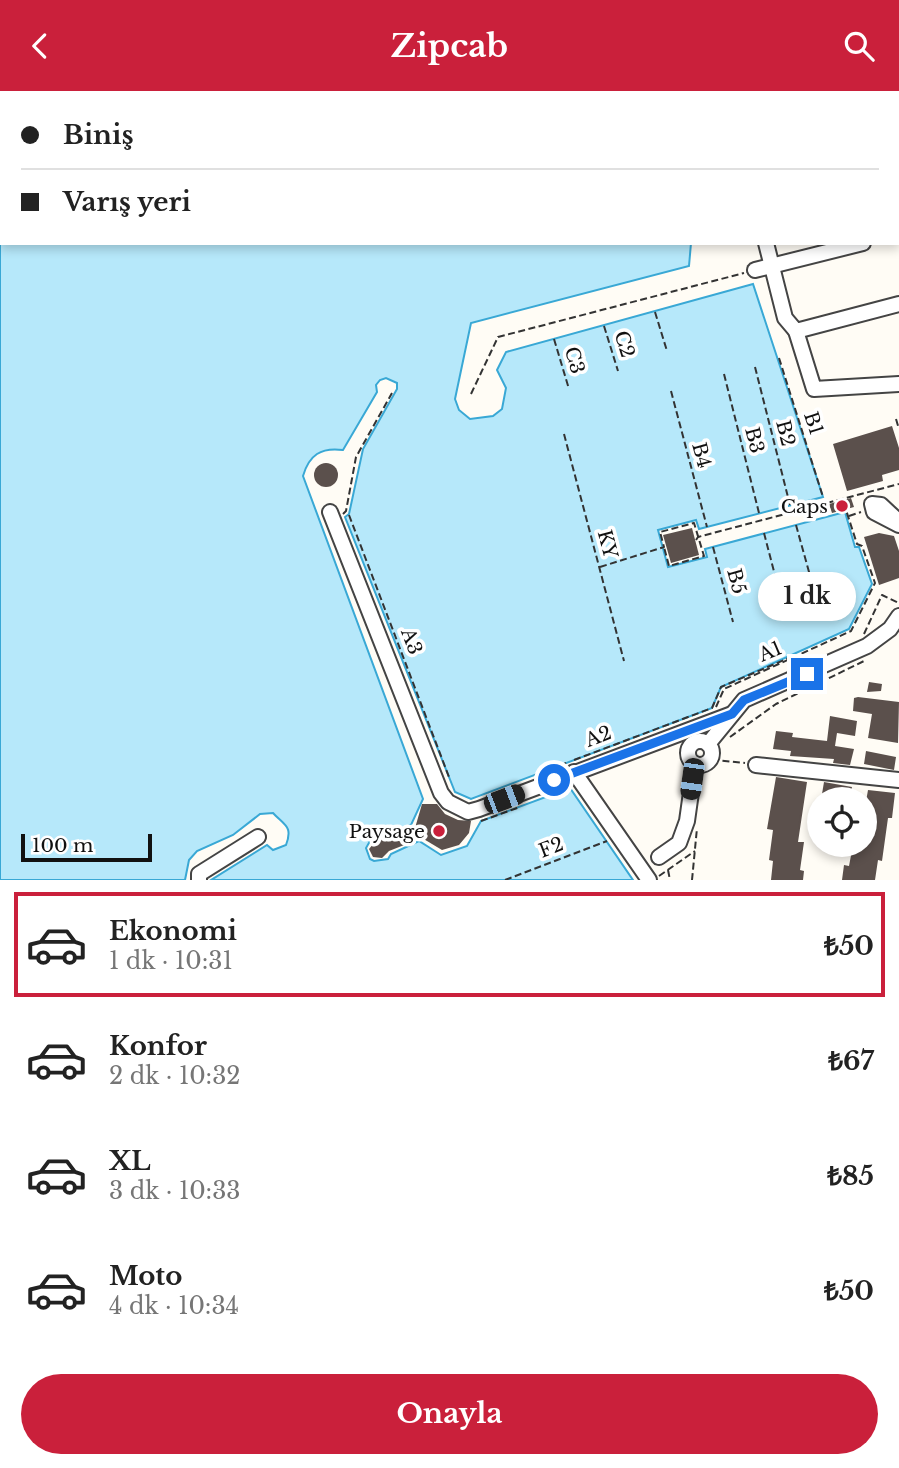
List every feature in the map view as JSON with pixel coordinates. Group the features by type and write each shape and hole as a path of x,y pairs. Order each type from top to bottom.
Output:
{"street":[{"path":"766,245 785,317 796,331 814,389 899,384"},
{"path":"755,270 855,245"},
{"path":"796,331 899,304"},
{"path":"872,509 872,504 877,503 899,524"},
{"path":"336,514 441,793 448,802 468,812 480,813 574,772 732,714"},
{"path":"663,863 679,843 687,821 698,767 709,761 713,745 744,700 867,646 898,612"},
{"path":"756,765 899,780"},
{"path":"574,772 649,880"},
{"path":"199,880 199,874 258,837"}],"path":[{"path":"471,394 498,337 755,270"},
{"path":"655,311 667,351"},
{"name":"C2","path":"604,326 618,371"},
{"name":"C3","path":"554,338 569,389"},
{"name":"B1","path":"779,358 823,496"},
{"name":"B2","path":"755,367 790,505"},
{"name":"B3","path":"724,374 758,513"},
{"name":"B4","path":"671,391 707,527"},
{"path":"336,514 346,511 356,457 392,393"},
{"path":"896,419 899,429"},
{"name":"KY","path":"564,434 624,661"},
{"path":"697,539 899,484"},
{"path":"848,516 872,509"},
{"path":"538,778 714,711 724,689 851,631 875,583 862,545 856,544 846,510"},
{"name":"A3","path":"349,515 449,777"},
{"path":"694,523 704,556 669,566 664,547 660,532 694,523"},
{"path":"796,525 814,590"},
{"path":"764,534 784,610"},
{"path":"599,567 664,547"},
{"name":"B5","path":"713,547 733,622"},
{"path":"863,635 882,595 898,612"},
{"name":"A1","path":"712,708 721,687 851,631"},
{"path":"725,740 776,704 868,658"},
{"name":"A2","path":"533,776 712,708"},
{"path":"420,714 449,783"},
{"path":"698,767 711,766 716,759 713,745"},
{"path":"716,759 756,765"},
{"path":"480,813 519,804"},
{"path":"692,880 697,827"},
{"name":"F2","path":"505,880 608,839 615,848"},
{"path":"654,880 663,863 695,851"},
{"path":"663,863 670,880"}],"water":[{"path":"0,245 691,245 689,266 471,323 455,399 459,410 470,419 493,416 502,409 506,388 497,370 506,352 753,284 823,497 699,529 696,520 658,530 668,567 707,557 705,549 845,512 855,547 859,547 872,584 849,629 721,687 712,708 471,799 455,792 345,517 349,514 363,449 397,389 397,383 386,378 380,380 376,385 377,392 343,450 328,450 317,454 303,476 423,799 411,825 370,841 366,848 370,859 388,859 391,854 419,841 441,855 467,846 481,821 570,788 633,880 211,880 267,845 273,850 286,845 288,830 273,813 260,814 233,835 197,851 189,860 185,880 0,880"}],"building":[{"path":"892,426 899,448 899,470 882,475 883,481 847,491 833,444"},
{"path":"326,463 337,470 338,475 331,486 326,487 315,480 314,475 321,464"},
{"name":"Caps","path":"851,498 854,507 832,513 829,504"},
{"path":"692,528 699,555 671,563 663,535"},
{"path":"879,533 894,536 899,551 899,578 879,585 864,537"},
{"path":"869,682 882,684 881,691 867,692"},
{"path":"854,698 899,702 898,743 868,738 872,714 853,711"},
{"path":"830,716 857,721 855,736 837,733 835,746 854,749 850,765 833,763 834,759 790,756 791,751 773,749 776,731 793,733 792,737 827,741"},
{"path":"866,751 896,757 894,770 864,764"},
{"path":"776,777 807,782 798,842 804,842 800,870 804,871 803,880 771,880 773,861 769,860 773,830 767,829"},
{"path":"824,782 852,787 823,787"},
{"path":"877,791 895,793 892,818 888,818 882,861 878,860 875,880 842,880 844,865 849,866 851,857 877,857"},
{"name":"Paysage","path":"422,804 437,804 445,814 458,820 471,821 469,833 459,845 442,850 422,838 389,851 382,858 373,857 369,849 375,842 415,828"}],"place":[{"name":"Caps","path":"842,506"},
{"name":"Paysage","path":"439,831"}],"route":[{"path":"554,780 732,714 744,700 807,674"}]}
